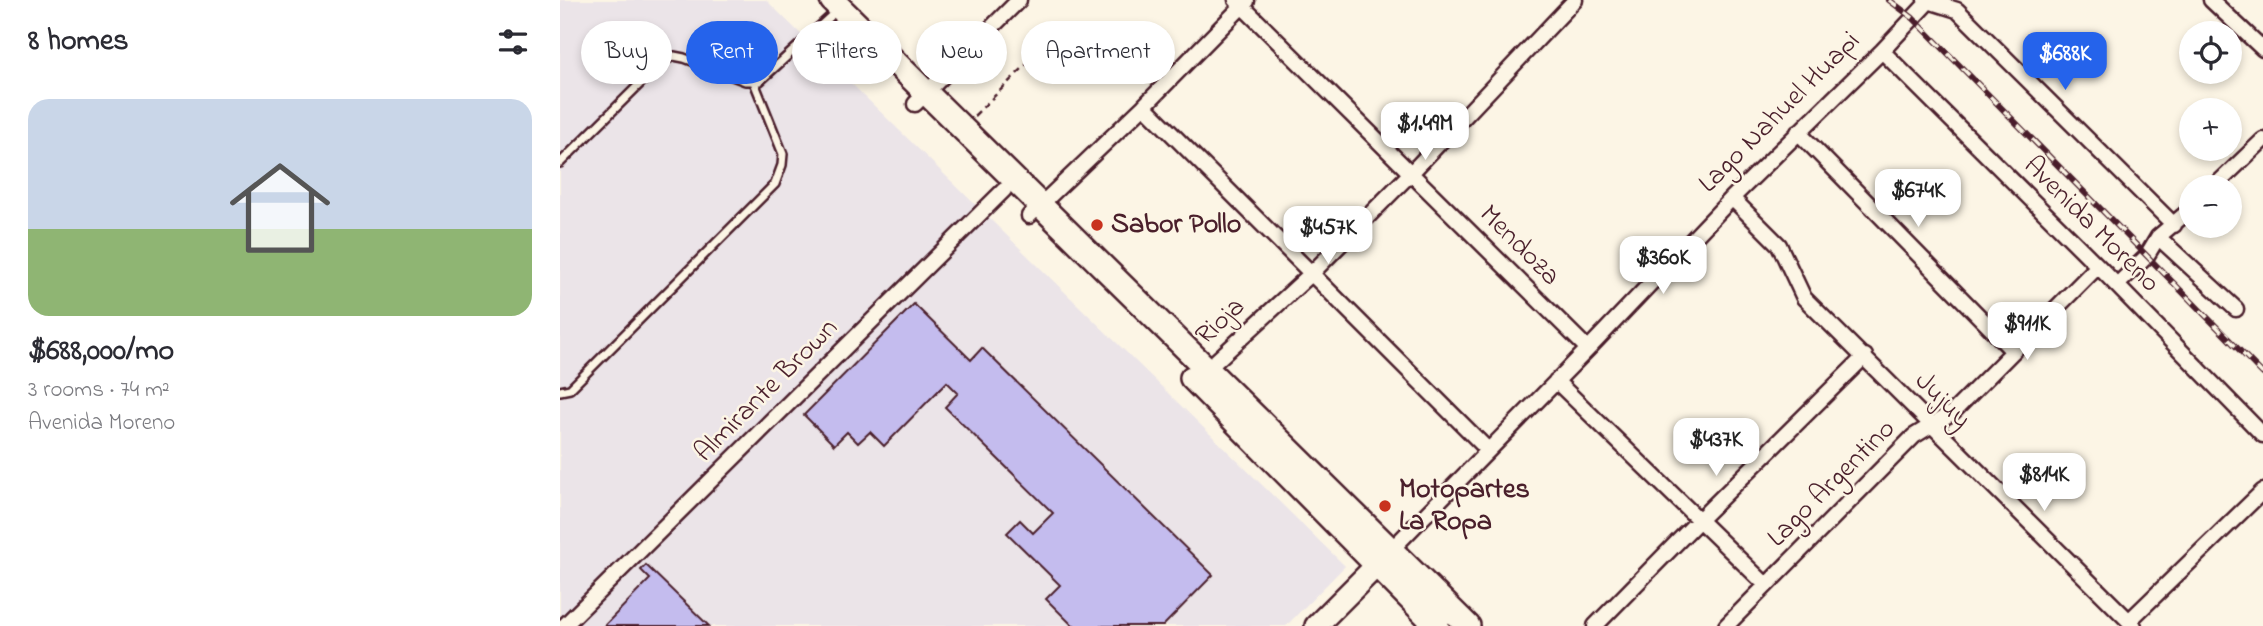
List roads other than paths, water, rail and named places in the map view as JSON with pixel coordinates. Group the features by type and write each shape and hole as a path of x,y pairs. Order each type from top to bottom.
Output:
{"main road":[{"path":"828,5 920,98 1004,190 1034,211"},
{"path":"920,98 962,128 1034,211 1383,558 1468,626"},
{"path":"1383,558 1437,626"},
{"name":"Lago Nahuel Huapi","path":"1316,626 1383,558"}],"street":[{"path":"920,98 1019,0"},
{"name":"Rioja","path":"1200,376 1311,274 1575,0"},
{"path":"2211,0 2263,49"},
{"name":"Lago Nahuel Huapi","path":"1383,558 1732,198 1882,51 1927,1"},
{"name":"Avenida Moreno","path":"1927,1 1957,10 2174,225"},
{"path":"1034,211 1144,106 1242,2"},
{"name":"Mendoza","path":"1242,2 1588,349"},
{"name":"Avenida Moreno","path":"1882,51 2098,265 2263,435"},
{"path":"1144,106 1488,450"},
{"path":"1798,132 2013,351"},
{"path":"2227,175 2263,140"},
{"name":"Almirante Brown","path":"565,626 1004,190"},
{"name":"Jujuy","path":"1732,198 1779,245 1804,298 2131,624"},
{"path":"2117,285 2146,257 2158,237 2179,220"},
{"name":"Avenida Moreno","path":"2158,237 2236,309"},
{"name":"Lago Argentino","path":"1726,626 1914,436 1953,412 2098,265"},
{"path":"1595,626 1865,356"},
{"path":"1556,381 1766,585"},
{"path":"2131,624 2263,491"}],"lane":[{"path":"778,61 828,5"},
{"path":"560,163 663,61 674,56 686,59"},
{"path":"560,391 570,389 775,184 783,154 755,84"}],"railway":[{"path":"1889,0 1913,18 2263,374"}],"place":[{"name":"Sabor Pollo","path":"1097,225"},
{"name":"Motopartes La Ropa","path":"1385,506"}]}
